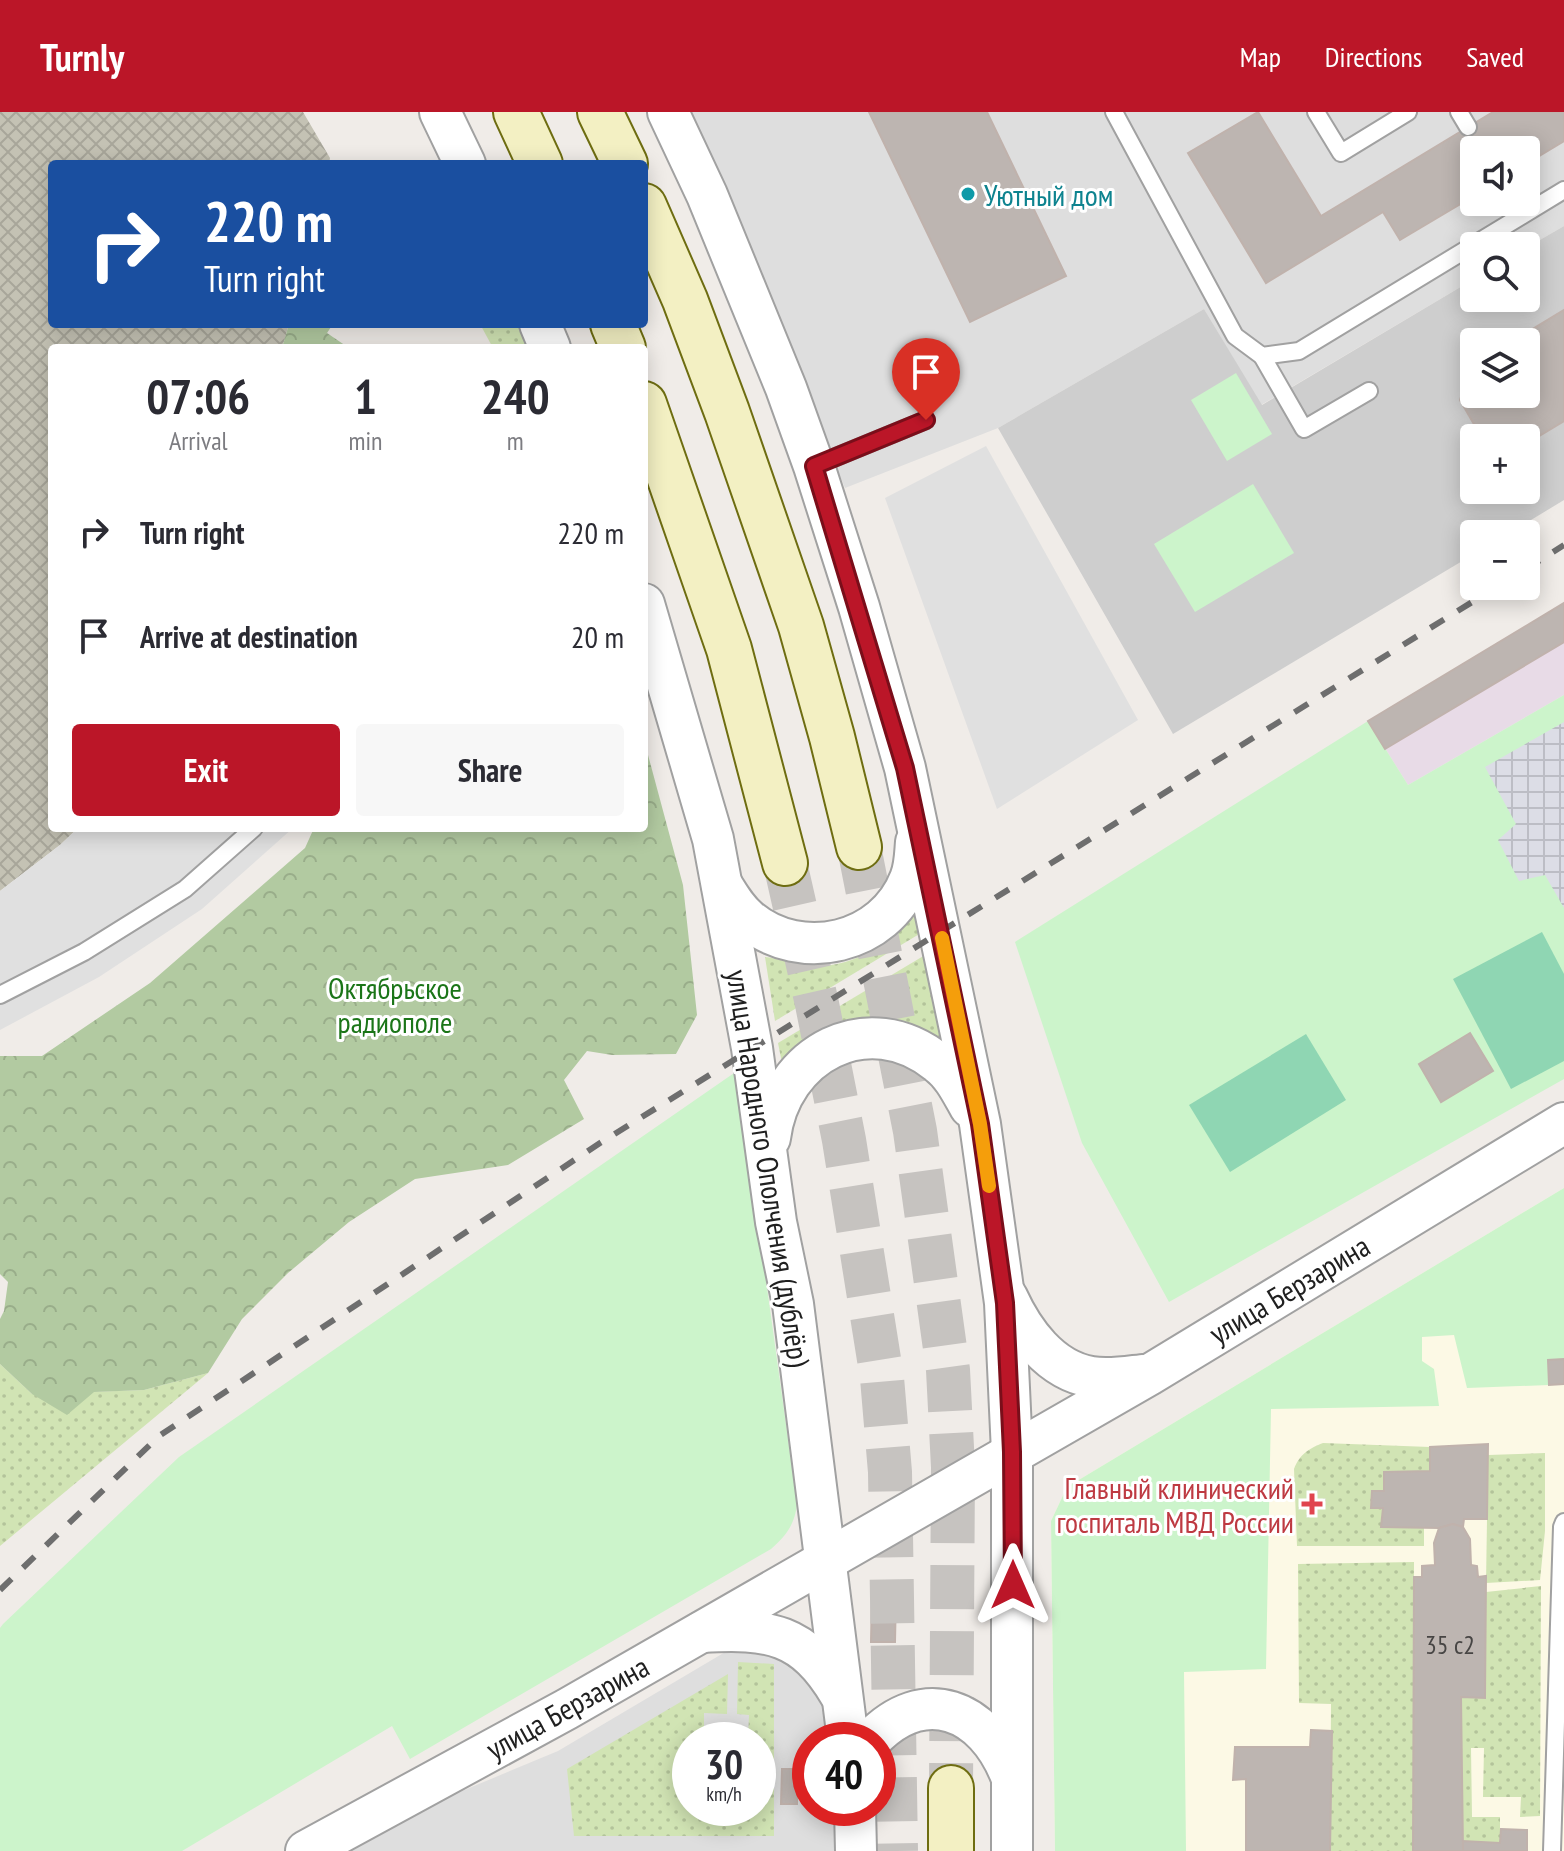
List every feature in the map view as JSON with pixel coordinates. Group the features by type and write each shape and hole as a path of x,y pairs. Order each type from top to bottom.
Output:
{"main road":[{"path":"516,112 538,160"},
{"path":"600,112 623,160"},
{"path":"648,215 717,384 801,626 859,847"},
{"path":"648,416 729,649 785,863"},
{"path":"951,1788 951,1851"}],"street":[{"path":"440,112 463,160"},
{"path":"668,112 713,209 786,388 814,466 905,768 980,1124 1002,1286 1012,1452 1012,1851"},
{"name":"улица Народного Ополчения (дублёр)","path":"648,618 713,839 752,1048 776,1222 793,1304 845,1722"},
{"path":"720,881 735,906 747,918 778,937 812,944 847,939 878,922 902,895 915,862 917,825"},
{"path":"767,1163 777,1103 796,1073 824,1051 857,1040 893,1041 926,1054 952,1077 980,1124"},
{"name":"улица Берзарина","path":"322,1847 1149,1375 1564,1123"},
{"path":"1002,1286 1017,1318 1035,1345 1059,1364 1088,1377 1109,1379 1149,1375"},
{"path":"699,1632 734,1630 765,1633 791,1642 811,1653 826,1670 842,1697"},
{"path":"892,1722 911,1712 936,1708 953,1711 973,1721 989,1735 1002,1754 1011,1776"},
{"path":"855,1826 856,1851"}],"lane":[{"path":"1114,112 1235,336 1262,356 1304,429 1369,391"},
{"path":"1316,112 1341,153 1408,112"},
{"path":"1459,112 1468,127"},
{"path":"1540,200 1564,190"},
{"path":"1262,356 1299,351 1507,216"},
{"path":"814,466 926,420"},
{"path":"0,995 84,952 185,889 249,832"},
{"path":"1552,1851 1564,1522"}],"shaded area":[{"path":"0,112 303,112 330,160 48,160 48,328 288,328 283,344 48,344 48,832 74,832 0,891"},
{"path":"692,112 1564,112 1564,226 1540,240 1540,232 1460,232 1460,287 1261,405 1204,309 998,428 845,488"},
{"path":"1564,226 1564,500 1531,520 1460,520 1460,562 1173,734 998,428 1204,309 1262,405 1460,287 1460,312 1540,312 1540,240"},
{"path":"986,446 1138,720 997,809 885,498"},
{"path":"1564,603 1564,695 1408,785 1368,721"},
{"path":"1564,722 1564,908 1545,875 1519,881 1498,840 1516,824 1485,767"},
{"path":"74,832 289,832 202,909 99,977 0,1030 0,891"},
{"name":"Главный клинический госпиталь МВД России","path":"1564,1188 1564,1851 1055,1851 1051,1521 1067,1487"},
{"path":"759,1645 818,1678 829,1722 792,1722 792,1826 837,1826 838,1851 346,1851 419,1809 558,1751 732,1648"}],"green space":[{"path":"288,328 330,328 327,333 343,344 283,344"},
{"path":"482,328 521,328 528,344 491,344"},
{"path":"1236,373 1272,434 1227,461 1191,400"},
{"path":"1253,484 1294,553 1195,612 1154,544"},
{"path":"1564,695 1564,1079 1169,1302 1082,1143 1015,942 1368,721 1408,785"},
{"name":"Октябрьское радиополе","path":"648,755 683,885 697,1015 676,1054 612,1055 587,1051 564,1080 584,1119 508,1165 415,1179 349,1222 288,1273 242,1319 208,1373 144,1390 94,1392 67,1415 32,1394 0,1364 0,1319 8,1282 0,1274 0,1056 42,1056 150,983 305,848 312,832 648,832"},
{"path":"916,914 921,933 775,1021 765,957 818,966 850,960 879,946"},
{"path":"1542,932 1564,974 1564,1061 1511,1089 1453,979"},
{"path":"925,955 941,1042 783,1068 778,1043"},
{"path":"1306,1034 1346,1100 1230,1172 1189,1105"},
{"path":"737,1071 797,1504 792,1524 781,1539 771,1549 410,1759 392,1726 182,1851 0,1851 0,1628 3,1624 179,1457"},
{"path":"1564,1188 1564,1359 1548,1360 1549,1385 1467,1388 1454,1335 1422,1337 1422,1361 1434,1369 1439,1406 1271,1409 1266,1669 1184,1672 1186,1851 1055,1851 1051,1521 1067,1487"},
{"path":"0,1364 32,1394 144,1390 208,1373 0,1546"},
{"path":"1323,1443 1430,1447 1430,1471 1384,1472 1384,1491 1372,1491 1371,1508 1383,1508 1424,1528 1424,1546 1297,1546 1294,1469 1305,1453"},
{"path":"1545,1453 1545,1531 1540,1580 1486,1583 1488,1455"},
{"path":"1414,1562 1413,1851 1330,1851 1331,1704 1299,1703 1298,1564"},
{"path":"1541,1586 1540,1816 1520,1817 1521,1797 1483,1797 1484,1748 1471,1748 1472,1817 1500,1817 1500,1843 1463,1841 1461,1697 1485,1697 1486,1592"},
{"path":"738,1662 774,1664 774,1722 749,1722 749,1715 737,1714"},
{"path":"728,1674 727,1714 704,1713 704,1722 672,1722 672,1826 774,1826 774,1836 574,1836 567,1769"}],"building":[{"name":"Уютный дом","path":"869,112 987,112 1066,276 970,322"},
{"path":"1258,112 1321,216 1493,112 1564,112 1564,141 1540,156 1540,136 1460,136 1460,204 1400,240 1383,212 1266,283 1188,153"},
{"path":"1564,310 1564,421 1540,436 1540,424 1474,424 1465,408 1540,408 1540,328 1534,328"},
{"path":"1564,603 1564,642 1385,749 1368,721"},
{"path":"1470,1033 1493,1071 1441,1102 1419,1064"},
{"path":"1564,1359 1564,1384 1549,1385 1548,1360"},
{"path":"1488,1444 1487,1519 1464,1519 1463,1527 1453,1524 1439,1528 1381,1527 1383,1508 1371,1508 1372,1491 1384,1491 1384,1472 1430,1471 1430,1447"},
{"path":"1453,1524 1463,1527 1470,1539 1471,1565 1477,1566 1478,1577 1486,1576 1485,1698 1461,1697 1463,1851 1413,1851 1414,1577 1422,1577 1422,1566 1435,1565 1434,1543 1439,1528"},
{"path":"872,1593 896,1593 895,1642 871,1642"},
{"path":"1311,1730 1332,1731 1330,1851 1246,1851 1246,1779 1233,1780 1235,1747 1310,1747"},
{"path":"782,1769 792,1769 792,1804 781,1804"},
{"path":"1501,1829 1527,1830 1527,1851 1463,1851 1463,1841 1500,1843"}],"tunnel":[{"path":"859,847 915,1131 948,1370 953,1467 951,1788"},
{"path":"785,863 844,1140 882,1378 890,1472 896,1851"}],"railway":[{"path":"1540,560 1564,545"},
{"path":"0,1590 159,1436 600,1143 1475,600"}],"slow traffic":[{"path":"942,938 980,1124 989,1186"}],"place":[{"name":"Уютный дом","path":"968,194"},
{"name":"Главный клинический госпиталь МВД России","path":"1312,1504"}],"route":[{"path":"926,420 814,466 859,607 905,768 980,1124 1005,1303 1012,1452 1013,1585"}]}
